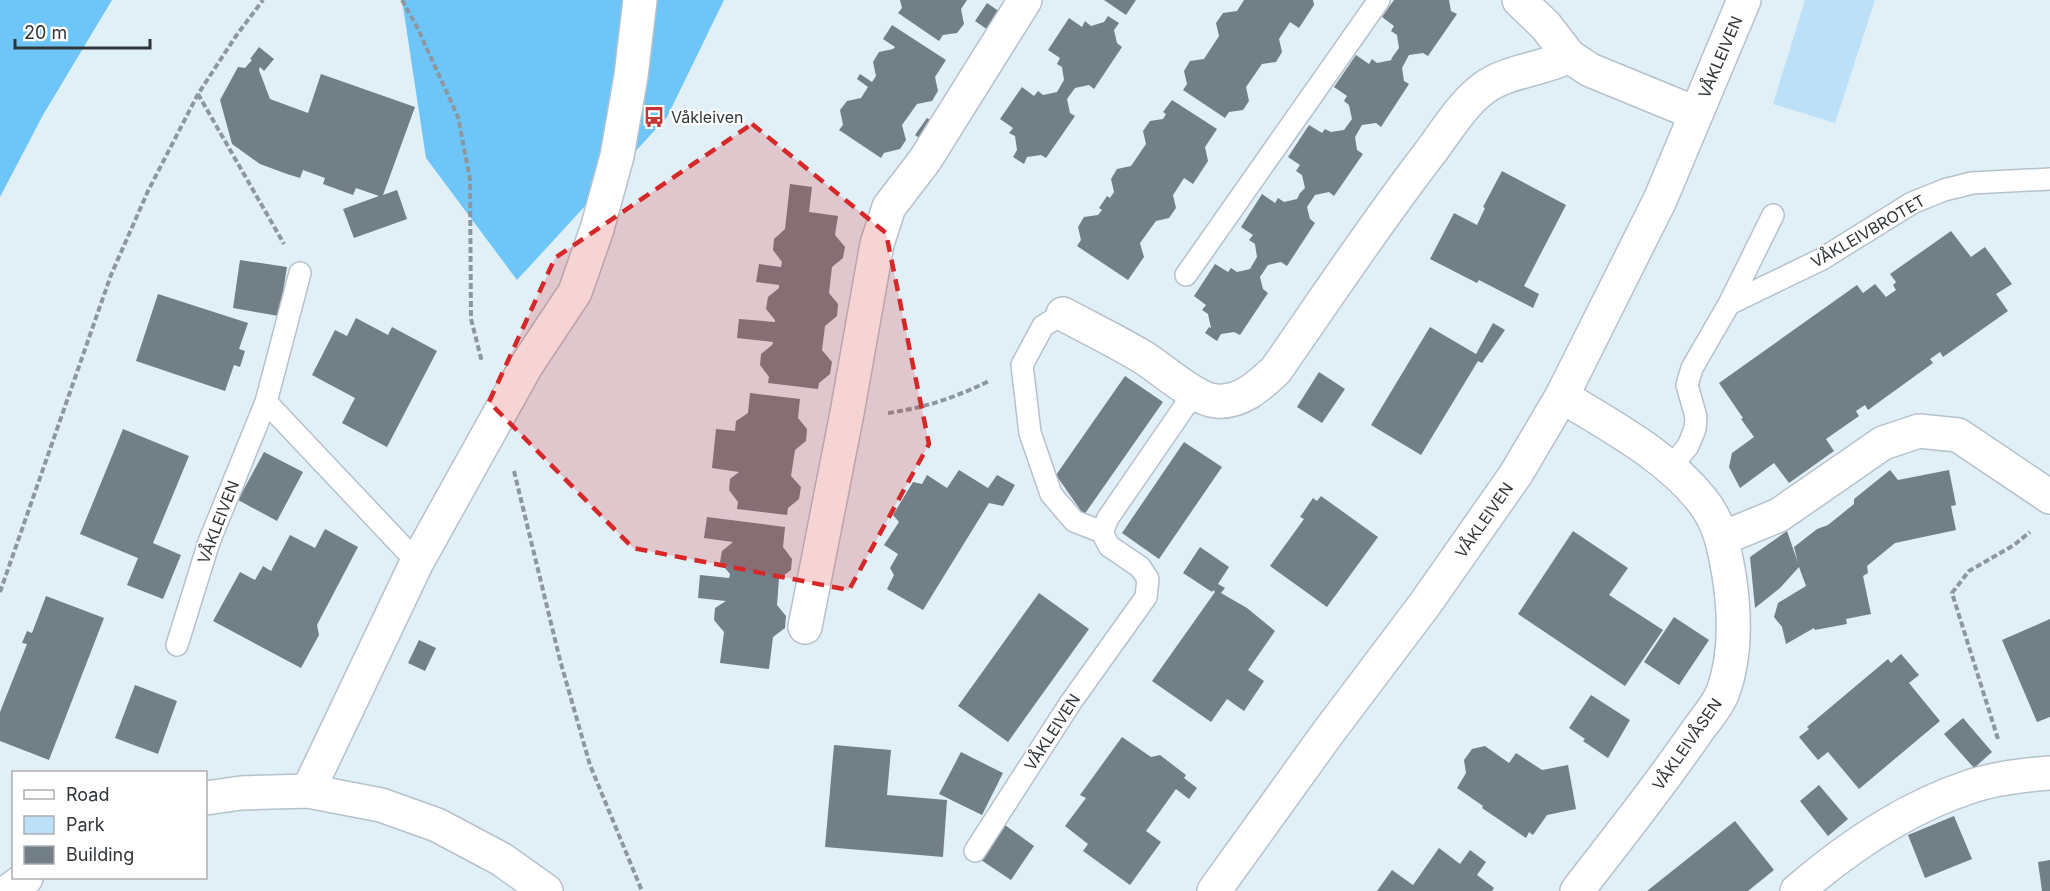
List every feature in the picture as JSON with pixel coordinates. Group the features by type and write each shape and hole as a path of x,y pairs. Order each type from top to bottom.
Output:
{"street":[{"path":"308,791 417,562 526,366 575,292 597,229 617,156 631,75 640,0"},
{"path":"805,627 877,244 889,207 925,160 1025,0"},
{"name":"VÅKLEIVEN","path":"1519,0 1546,26 1569,56 1590,70 1695,114"},
{"name":"VÅKLEIVEN","path":"1214,891 1516,474 1563,396 1660,200 1744,0"},
{"path":"1063,314 1142,357 1194,393 1214,402 1234,400 1257,388 1276,370 1404,187 1466,105 1484,88 1530,69 1554,64 1569,56"},
{"name":"VÅKLEIVÅSEN","path":"1563,396 1670,468 1700,498 1715,518 1723,538 1732,596 1732,653 1722,694 1666,777 1577,891"},
{"path":"1723,538 1779,515 1883,443 1919,431 1958,435 2050,497"},
{"path":"1797,891 1856,844 1914,811 1970,786 2010,776 2050,772"},
{"path":"207,798 241,793 308,791 381,805 436,825 501,859 546,891"},
{"path":"9,891 25,879"}],"lane":[{"path":"1186,275 1378,0"},
{"name":"VÅKLEIVBROTET","path":"1729,304 1822,259 1911,203 1944,190 1972,183 2050,179"},
{"path":"1670,468 1688,446 1695,429 1696,417 1687,385 1692,368 1729,304 1773,215"},
{"name":"VÅKLEIVEN","path":"177,645 209,542 266,402 300,273"},
{"path":"1022,365 1044,326 1063,314"},
{"name":"VÅKLEIVEN","path":"975,851 1071,702 1146,597 1148,579 1140,567 1109,546 1102,532 1074,521 1051,494 1030,434 1022,365"},
{"path":"1102,532 1108,518 1194,393"},
{"path":"266,402 417,562"}],"path":[{"path":"0,592 111,275 148,191 198,94 263,0"},
{"path":"402,0 417,27 458,117 470,179 471,319 483,363"},
{"path":"198,94 300,273"},
{"path":"847,412 868,417 918,409 971,390 1022,365"},
{"path":"511,462 560,660 590,765 642,891"},
{"path":"2010,776 1952,592 1969,571 2014,545 2032,531"}],"highlighted area":[{"path":"752,124 886,233 929,444 849,590 633,548 489,402 555,258"}],"green space":[{"path":"1805,0 1875,0 1835,123 1773,104"}],"shaded area":[{"path":"0,0 112,0 43,115 0,197"},
{"path":"402,0 724,0 667,117 517,280 426,158"}],"building":[{"path":"900,0 967,0 961,9 964,24 957,33 943,35 939,41 898,13 902,8"},
{"path":"1104,0 1136,0 1126,15"},
{"path":"1244,0 1313,0 1314,5 1299,28 1290,22 1279,39 1282,52 1276,62 1262,64 1246,87 1249,101 1243,110 1229,112 1225,118 1183,90 1187,84 1184,71 1190,61 1204,59 1219,36 1216,23 1223,13 1237,11"},
{"path":"1394,0 1449,0 1451,11 1457,14 1428,56 1423,53 1409,55 1402,68 1404,81 1409,84 1381,127 1376,123 1362,125 1355,137 1357,150 1363,154 1334,196 1329,192 1315,195 1307,207 1310,219 1315,223 1287,266 1281,262 1268,265 1260,277 1263,289 1268,293 1240,335 1234,332 1221,334 1217,341 1205,333 1209,327 1211,328 1208,314 1202,310 1206,305 1194,296 1215,264 1228,272 1231,268 1237,272 1250,269 1257,257 1255,244 1249,240 1253,235 1241,227 1262,194 1275,203 1278,198 1284,202 1297,199 1305,188 1302,175 1296,171 1300,165 1288,157 1309,125 1322,133 1325,129 1331,132 1344,130 1352,119 1349,105 1344,101 1347,96 1334,87 1356,55 1369,64 1372,59 1377,63 1392,60 1399,48 1397,35 1391,31 1394,26 1382,17"},
{"path":"987,3 1003,14 991,32 975,21"},
{"path":"1108,16 1119,23 1114,30 1117,43 1122,47 1094,89 1089,85 1075,88 1067,99 1070,113 1075,116 1046,158 1041,155 1027,157 1024,164 1013,157 1017,150 1015,136 1009,133 1013,128 1000,119 1022,87 1034,96 1038,91 1043,95 1057,92 1064,80 1062,67 1057,64 1060,58 1048,50 1069,18 1082,27 1085,21 1091,26 1104,22"},
{"path":"892,25 946,60 935,77 938,91 932,101 917,104 902,125 906,140 900,149 884,153 881,158 839,130 843,125 840,110 847,101 861,98 868,87 857,79 860,74 872,82 876,76 873,62 879,52 895,47 883,39"},
{"path":"259,47 274,59 264,71 260,67 259,70 270,99 308,113 321,74 415,107 383,195 397,190 407,219 354,238 343,209 379,196 356,188 353,195 323,184 325,178 303,170 300,178 287,174 260,164 232,144 220,100 238,67 245,68"},
{"path":"1172,100 1217,129 1205,147 1208,161 1193,184 1184,178 1173,195 1176,208 1169,218 1156,221 1140,243 1144,257 1128,280 1077,246 1081,240 1078,227 1084,217 1098,215 1102,210 1099,208 1107,196 1110,198 1114,192 1111,179 1117,169 1131,166 1146,144 1143,131 1150,121 1163,119 1166,114 1163,112"},
{"path":"927,118 940,126 928,144 915,135"},
{"path":"1502,171 1566,205 1524,286 1539,294 1533,308 1479,280 1477,283 1430,259 1454,213 1477,225 1485,208 1483,207"},
{"path":"790,184 812,187 809,212 838,216 835,235 845,247 843,258 832,267 829,293 838,304 837,316 825,326 822,350 832,362 830,374 819,383 818,389 768,383 769,377 760,365 761,354 773,342 737,338 739,319 775,322 766,309 768,297 779,288 779,285 756,282 759,264 781,267 782,262 773,250 774,239 785,229"},
{"path":"1951,231 1971,257 1985,247 2012,284 1996,294 2008,311 1943,357 1940,352 1930,359 1933,363 1868,410 1865,405 1856,411 1859,416 1826,439 1834,451 1789,483 1774,463 1740,488 1729,467 1732,453 1754,437 1719,383 1857,285 1863,293 1875,284 1886,297 1896,290 1893,285 1896,282 1890,274"},
{"path":"240,260 287,267 279,316 233,308"},
{"path":"158,294 248,323 239,349 245,351 240,367 234,365 225,391 136,361"},
{"path":"356,318 388,335 392,327 437,351 387,447 342,423 355,398 312,375 335,330 347,336"},
{"path":"1493,323 1505,330 1482,363 1478,361 1421,455 1371,425 1430,327 1476,354"},
{"path":"1319,372 1345,389 1322,423 1297,407"},
{"path":"1125,376 1163,402 1084,515 1056,475"},
{"path":"750,393 800,399 798,418 807,429 806,441 795,450 791,476 801,487 799,499 788,508 787,515 737,509 738,502 729,490 730,479 739,472 712,468 716,429 735,431 736,421 748,413"},
{"path":"123,429 189,456 153,543 181,555 163,599 127,585 138,558 80,534"},
{"path":"1184,442 1222,467 1159,559 1122,533"},
{"path":"264,452 303,472 277,521 238,500"},
{"path":"959,470 988,488 997,475 1015,485 1003,506 989,503 923,610 887,589 894,575 890,568 898,554 884,545 899,522 893,515 913,482 922,484 927,475 947,488"},
{"path":"1890,470 1898,480 1949,470 1956,505 1951,506 1956,530 1895,543 1867,566 1868,573 1863,576 1871,614 1846,619 1847,624 1815,630 1814,628 1786,644 1782,627 1774,617 1778,603 1806,586 1799,567 1780,588 1755,608 1750,557 1787,531 1798,563 1794,547 1817,529 1828,525 1854,504 1854,499"},
{"path":"1321,496 1378,537 1327,607 1270,566 1304,519 1300,517 1313,498 1317,501"},
{"path":"707,517 785,527 783,547 792,559 791,570 779,579 777,605 786,616 785,628 773,637 769,669 720,663 724,632 714,620 715,608 726,601 698,598 700,575 729,578 730,574 720,562 722,551 733,542 704,538"},
{"path":"325,529 358,547 317,625 319,635 301,668 213,621 240,572 255,580 263,566 271,571 290,535 315,548"},
{"path":"1573,531 1628,568 1609,595 1663,630 1625,686 1518,614"},
{"path":"1200,547 1229,567 1218,584 1225,588 1221,593 1247,608 1275,631 1248,670 1264,681 1244,711 1227,699 1211,722 1152,681 1215,592 1183,573"},
{"path":"1039,593 1089,629 1008,742 958,706"},
{"path":"46,596 104,618 49,760 0,741 0,712 27,644 22,643 27,631 32,633"},
{"path":"1674,617 1709,640 1679,685 1644,662"},
{"path":"2050,619 2050,717 2037,722 2002,640"},
{"path":"419,640 436,648 425,671 408,663"},
{"path":"1901,654 1919,675 1909,683 1940,721 1859,789 1828,752 1818,760 1799,737 1809,729 1807,727 1888,659 1891,663"},
{"path":"135,685 177,701 158,754 115,738"},
{"path":"1591,695 1630,720 1608,758 1569,728"},
{"path":"1963,718 1992,752 1974,768 1944,734"},
{"path":"1122,737 1151,757 1160,755 1186,775 1184,778 1197,788 1189,799 1176,789 1146,831 1161,842 1130,885 1083,851 1088,844 1065,826 1086,798 1080,795"},
{"path":"834,745 891,750 887,795 947,800 943,857 825,847"},
{"path":"1485,746 1509,763 1516,753 1542,770 1568,765 1576,809 1547,815 1533,835 1529,832 1526,838 1482,808 1483,806 1457,788 1466,773 1464,760 1472,749"},
{"path":"961,752 1003,773 982,815 939,794"},
{"path":"1819,785 1848,819 1828,836 1800,801"},
{"path":"1954,816 1972,859 1925,878 1908,835"},
{"path":"1735,821 1774,870 1748,891 1647,891"},
{"path":"1005,825 1034,846 1011,880 981,860"},
{"path":"1439,848 1460,864 1470,850 1486,862 1477,875 1494,888 1492,891 1377,891 1392,870 1413,885"},
{"path":"2050,860 2050,891 2042,891 2038,862"}],"place":[{"name":"Våkleiven","path":"654,117"}]}
